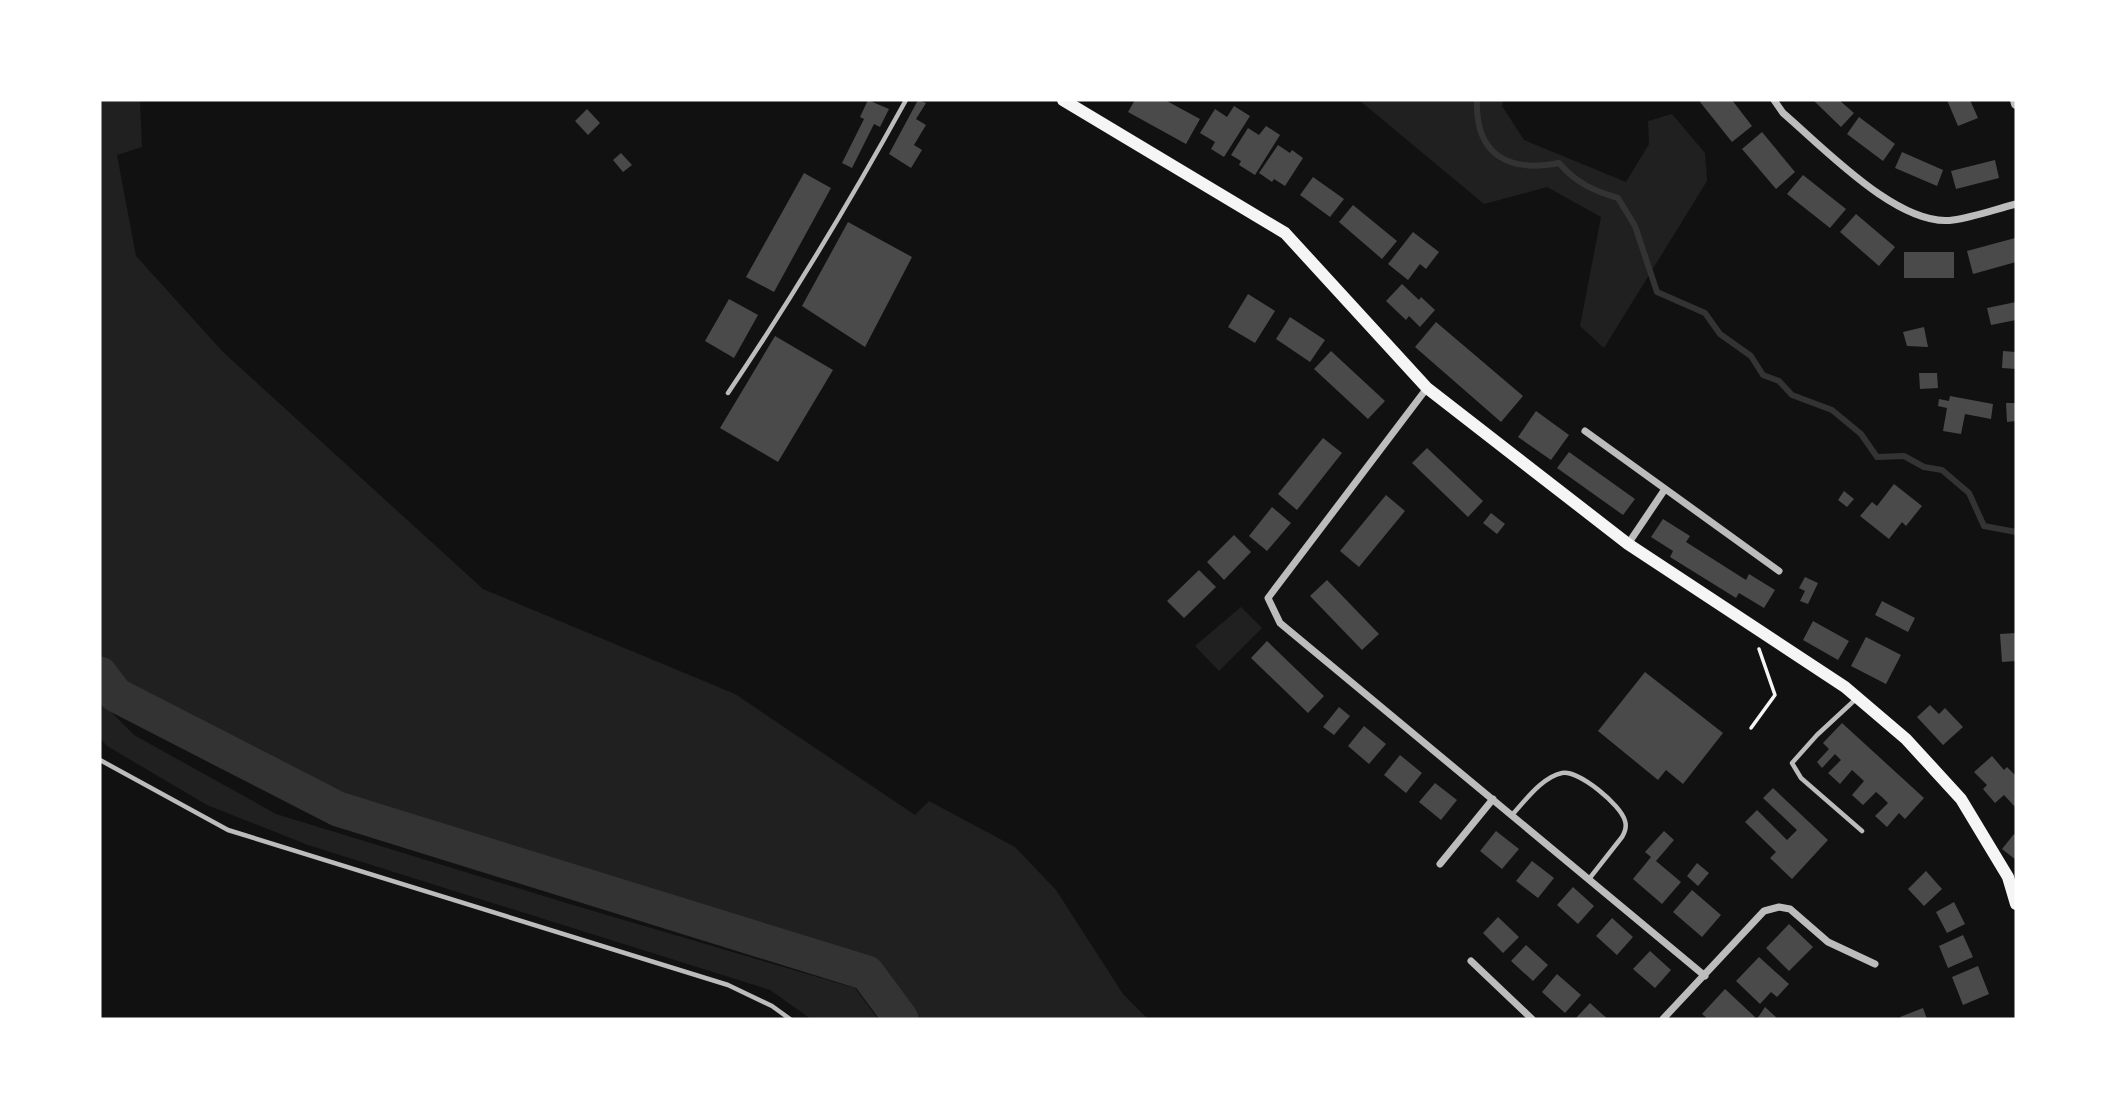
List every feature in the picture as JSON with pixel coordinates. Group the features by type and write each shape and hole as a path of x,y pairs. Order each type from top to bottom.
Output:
{"main road":[{"path":"1063,100 1285,233 1427,388 1628,544 1845,687 1906,739 1961,799 2008,877 2016,904"}],"street":[{"path":"1774,100 1783,113 1870,188 1912,215 1951,221 2016,204"},
{"path":"1427,388 1269,598 1280,623 1705,976"},
{"path":"1585,431 1779,571"},
{"path":"1628,544 1665,489"},
{"path":"1440,864 1493,799"},
{"path":"1663,1019 1764,911 1779,907 1790,909 1828,942 1875,964"},
{"path":"1471,961 1532,1019"}],"lane":[{"path":"728,393 778,319 864,177 906,100"},
{"path":"1857,698 1817,735 1792,763 1801,778 1862,831"},
{"path":"100,760 228,830 728,985 772,1006 790,1019"},
{"path":"1511,815 1536,789 1555,775 1566,772 1583,777 1618,808 1625,820 1626,830 1588,879"}],"path":[{"path":"1751,728 1774,695 1756,640 1761,631"}],"shaded area":[{"path":"100,100 140,100 142,147 117,155 136,256 223,352 483,589 735,694 915,815 929,801 1015,847 1056,890 1123,994 1148,1019 918,1019 874,960 342,796 122,687 100,661"},
{"path":"1359,100 1503,100 1502,106 1524,140 1626,182 1649,144 1648,121 1672,114 1705,153 1707,181 1604,348 1580,326 1601,217 1547,187 1484,204"},
{"path":"1241,607 1262,628 1219,671 1195,646"},
{"path":"100,701 134,735 276,814 855,988 878,1019 811,1019 770,990 308,845 207,805 107,746 100,738"}],"building":[{"path":"868,100 889,109 880,127 874,124 852,168 842,163 864,119 860,117"},
{"path":"918,100 926,103 916,119 926,125 914,145 922,150 911,168 889,154"},
{"path":"1135,100 1165,100 1200,119 1186,144 1128,112"},
{"path":"1732,100 1752,126 1732,142 1700,102"},
{"path":"1813,100 1839,100 1854,113 1841,127"},
{"path":"1947,100 1970,100 1978,118 1958,126"},
{"path":"1234,106 1250,116 1224,157 1211,149 1215,142 1200,133 1215,109 1227,117"},
{"path":"587,109 600,123 588,135 575,121"},
{"path":"1859,117 1895,144 1883,161 1847,134"},
{"path":"1266,126 1280,135 1255,175 1239,165 1241,161 1231,155 1248,128 1259,135"},
{"path":"1762,132 1795,172 1776,189 1742,149"},
{"path":"1278,145 1303,158 1285,186 1274,179 1272,182 1259,173"},
{"path":"1902,152 1943,170 1937,186 1895,168"},
{"path":"621,153 632,165 623,172 613,160"},
{"path":"1995,160 1999,178 1956,189 1951,171"},
{"path":"804,173 831,188 774,292 746,277"},
{"path":"1803,175 1846,209 1830,228 1787,194"},
{"path":"1313,177 1344,199 1330,217 1300,195"},
{"path":"1353,205 1397,241 1382,259 1339,222"},
{"path":"1856,214 1895,247 1879,266 1840,232"},
{"path":"848,222 912,257 865,347 802,306"},
{"path":"1413,232 1439,252 1426,269 1420,264 1408,280 1388,264"},
{"path":"2015,238 2016,262 1973,274 1967,251"},
{"path":"1904,252 1954,252 1954,278 1904,278"},
{"path":"1402,284 1435,310 1420,327 1409,316 1406,320 1386,301"},
{"path":"1248,294 1275,311 1255,343 1228,327"},
{"path":"729,299 758,315 734,358 705,341"},
{"path":"2016,302 2016,320 1991,325 1987,308"},
{"path":"1290,317 1325,340 1310,362 1276,339"},
{"path":"1436,322 1523,396 1501,422 1415,347"},
{"path":"1924,327 1928,347 1907,346 1903,332"},
{"path":"775,336 833,370 778,462 720,428"},
{"path":"1331,351 1385,401 1368,419 1314,369"},
{"path":"2003,351 2016,352 2016,369 2002,368"},
{"path":"1919,373 1937,373 1938,388 1920,389"},
{"path":"1950,396 1993,404 1991,419 1965,414 1961,434 1943,431 1947,408 1938,406 1939,399 1949,401"},
{"path":"2006,403 2016,403 2016,421 2007,422"},
{"path":"1536,411 1569,435 1551,460 1518,437"},
{"path":"1323,438 1342,453 1297,510 1278,494"},
{"path":"1427,448 1483,501 1468,517 1412,463"},
{"path":"1569,452 1635,499 1623,515 1557,468"},
{"path":"1894,484 1922,506 1906,526 1902,522 1889,539 1860,516 1872,502 1877,506"},
{"path":"1844,491 1854,499 1847,507 1838,500"},
{"path":"1386,495 1405,511 1359,567 1340,551"},
{"path":"1272,507 1291,523 1267,551 1249,536"},
{"path":"1491,513 1505,524 1497,534 1483,523"},
{"path":"1663,519 1690,536 1686,542 1746,580 1749,574 1775,590 1764,608 1739,593 1736,598 1670,557 1673,551 1651,537"},
{"path":"1234,535 1251,552 1224,580 1207,562"},
{"path":"1199,570 1216,587 1184,618 1167,601"},
{"path":"1805,577 1818,583 1808,604 1800,601 1805,591 1799,588"},
{"path":"1327,580 1379,634 1362,650 1310,596"},
{"path":"1882,601 1915,618 1908,632 1875,615"},
{"path":"1813,621 1849,641 1838,660 1803,640"},
{"path":"2016,633 2016,661 2002,662 2000,634"},
{"path":"1866,637 1901,655 1886,684 1851,666"},
{"path":"1267,641 1324,696 1308,713 1251,658"},
{"path":"1645,672 1723,733 1683,784 1666,770 1658,780 1598,731"},
{"path":"1930,705 1939,714 1945,708 1963,727 1943,745 1917,717"},
{"path":"1339,707 1350,716 1334,735 1323,727"},
{"path":"1842,723 1924,798 1905,819 1899,813 1887,827 1875,816 1888,803 1882,797 1876,792 1863,805 1852,795 1864,781 1852,770 1840,784 1828,773 1841,760 1835,754 1822,768 1817,762 1829,749 1823,743"},
{"path":"1364,726 1386,744 1369,764 1348,746"},
{"path":"1400,755 1422,773 1406,793 1384,775"},
{"path":"1992,756 2004,770 2007,767 2016,776 2016,808 2004,795 1995,803 1983,789 1987,785 1974,772"},
{"path":"1435,783 1457,800 1441,820 1419,802"},
{"path":"1773,788 1828,840 1792,879 1770,858 1776,852 1745,822 1757,810 1787,840 1797,830 1763,798"},
{"path":"1496,831 1519,849 1502,869 1480,851"},
{"path":"1664,831 1674,840 1656,861 1681,882 1662,904 1633,879 1651,857 1645,852"},
{"path":"2014,834 2016,836 2016,860 2002,849"},
{"path":"1532,861 1554,878 1538,898 1516,881"},
{"path":"1697,863 1709,873 1698,886 1687,876"},
{"path":"1926,871 1942,889 1924,906 1908,889"},
{"path":"1573,887 1594,906 1578,924 1557,905"},
{"path":"1692,890 1721,915 1702,937 1673,912"},
{"path":"1954,902 1965,924 1947,933 1936,912"},
{"path":"1498,917 1519,937 1503,953 1483,933"},
{"path":"1612,918 1633,937 1617,955 1596,936"},
{"path":"1789,924 1813,947 1789,971 1766,948"},
{"path":"1963,935 1973,957 1948,968 1939,946"},
{"path":"1526,945 1548,965 1533,981 1511,961"},
{"path":"1650,951 1671,970 1655,988 1633,969"},
{"path":"1759,957 1789,984 1777,997 1771,992 1760,1004 1736,981"},
{"path":"1978,966 1989,994 1963,1005 1952,977"},
{"path":"1557,974 1581,995 1565,1013 1542,992"},
{"path":"1725,989 1755,1017 1708,1019 1702,1014"},
{"path":"1590,1003 1602,1014 1608,1019 1575,1019"},
{"path":"1765,1007 1778,1019 1757,1019"},
{"path":"1923,1008 1927,1019 1900,1017"}],"waterway":[{"path":"1477,100 1482,134 1498,156 1525,165 1559,163 1586,185 1618,198 1635,226 1657,292 1705,313 1720,334 1751,356 1763,375 1779,381 1792,395 1832,410 1861,434 1877,457 1904,456 1924,467 1942,470 1969,493 1984,526 2016,532"},
{"path":"100,674 116,695 338,809 867,973 901,1019"}]}
